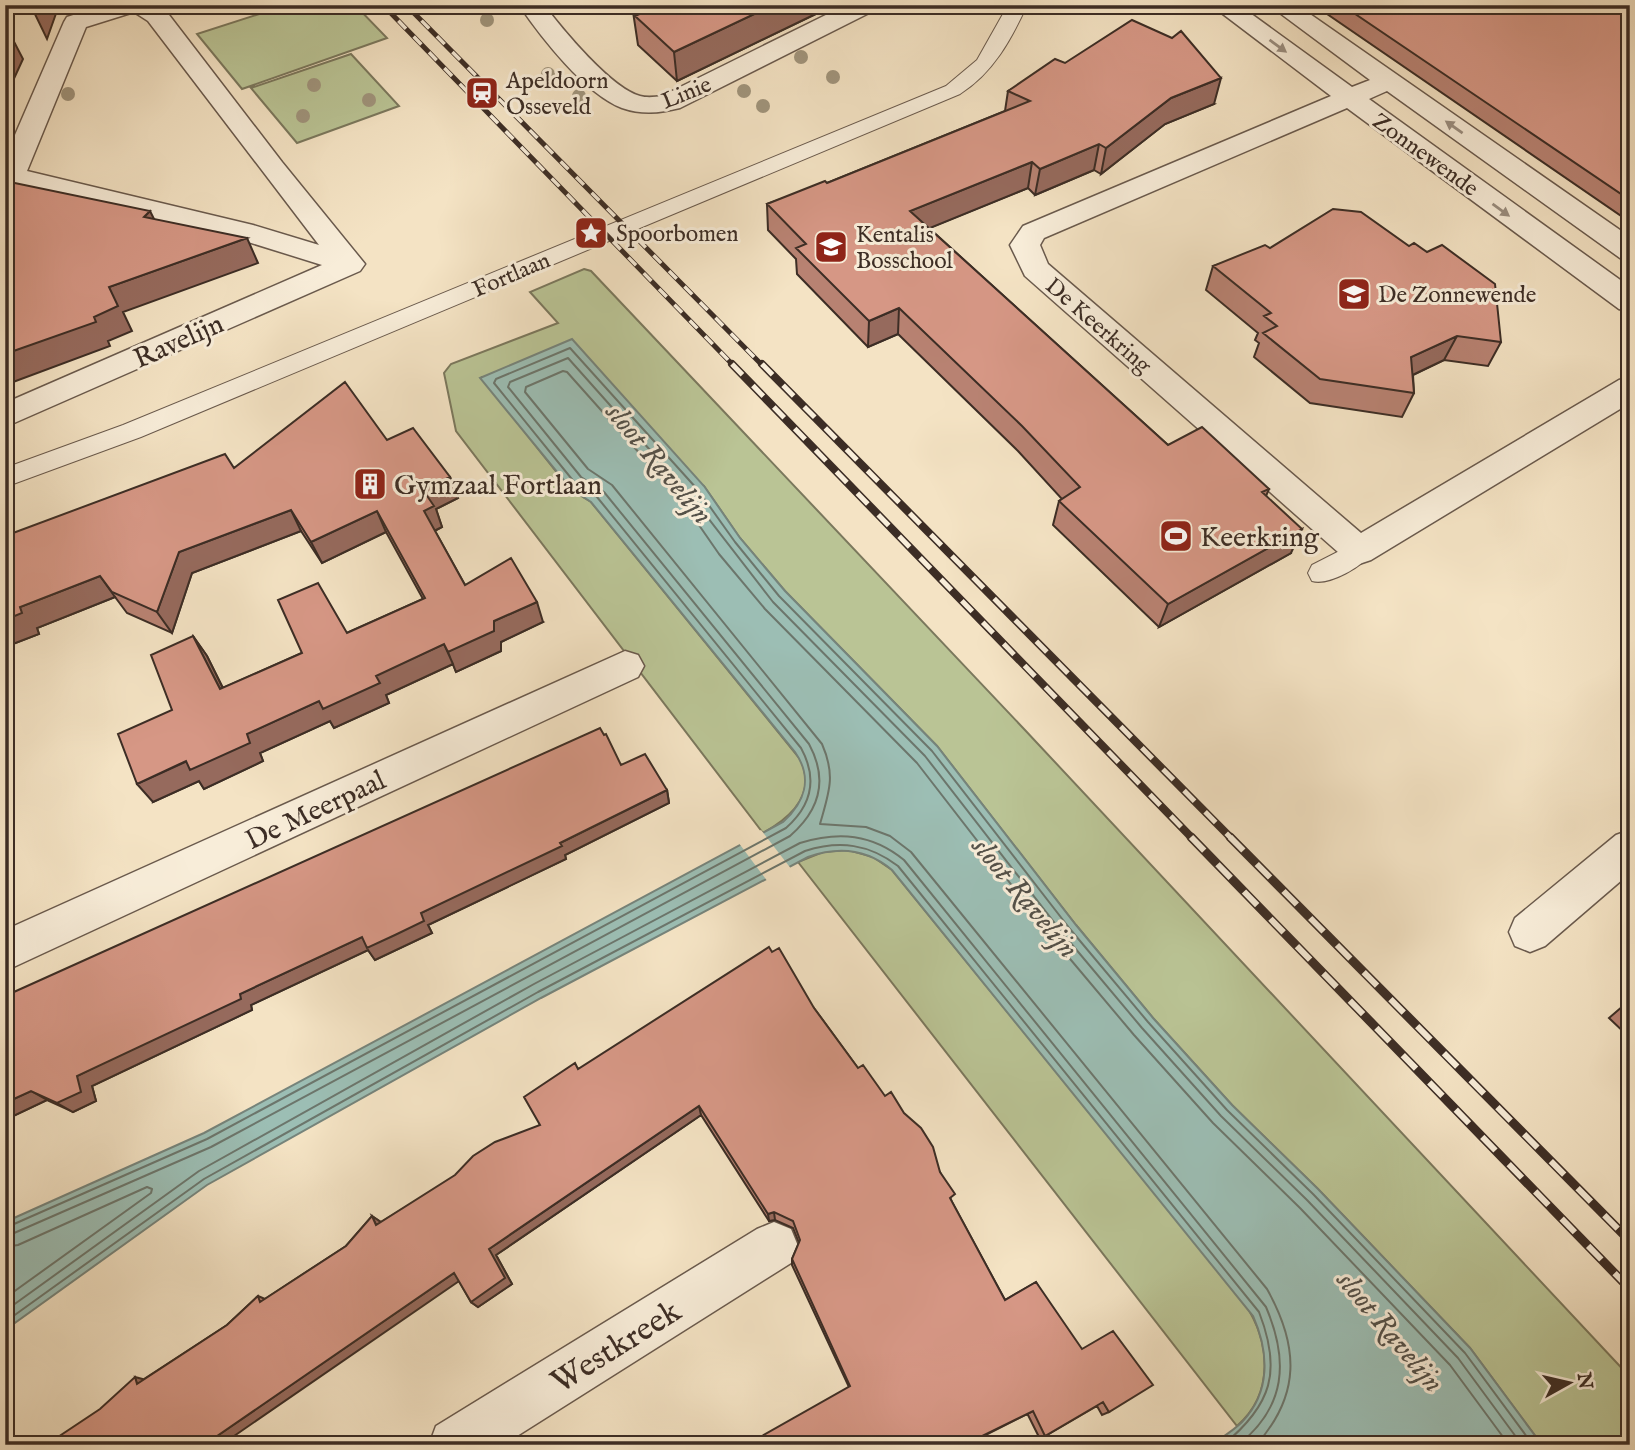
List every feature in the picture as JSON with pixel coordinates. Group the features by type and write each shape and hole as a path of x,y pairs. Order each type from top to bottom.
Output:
{"street":[{"path":"131,5 76,22 9,174 253,234 350,264"},
{"path":"140,5 157,16 272,168 350,264"},
{"name":"Linie","path":"531,5 553,35 613,93 629,102 649,106 671,102 866,5"},
{"name":"Zonnewende","path":"1223,5 1630,302"},
{"name":"Zonnewende","path":"1281,5 1630,251"},
{"name":"De Keerkring","path":"1359,551 1035,269 1025,245 1033,232 1389,81"},
{"name":"Ravelijn","path":"5,416 350,264"},
{"path":"1359,551 1630,388"},
{"name":"De Meerpaal","path":"5,951 625,666"},
{"path":"1530,932 1630,848"},
{"name":"Westkreek","path":"456,1445 774,1246"}],"lane":[{"name":"Fortlaan","path":"5,478 132,431 953,90 967,82 998,46 1018,5"},
{"path":"1322,573 1359,551"}],"green space":[{"path":"287,5 355,5 387,38 242,89 197,34"},
{"path":"351,54 399,106 297,143 251,88"},
{"path":"584,269 591,271 1024,729 1630,1377 1630,1445 1542,1445 1470,1348 1318,1189 1232,1105 1153,1018 1076,925 937,746 785,591 740,538 704,486 481,377 570,489 591,502 800,759 805,783 799,803 774,827 763,833 456,431 444,373 451,364 558,323 530,292"},
{"path":"848,850 873,857 892,870 1245,1304 1260,1334 1265,1367 1258,1398 1237,1426 798,862 823,852"}],"water":[{"name":"sloot Ravelijn","path":"572,339 704,486 740,538 785,591 937,746 1076,925 1153,1018 1232,1105 1318,1189 1470,1348 1542,1445 1211,1445 1242,1422 1258,1398 1264,1357 1253,1316 892,870 863,854 842,851 808,857 541,998 207,1185 5,1330 5,1222 204,1133 783,822 797,806 805,780 801,762 795,752 591,502 571,489 480,378"}],"pier":[{"path":"761,830 792,870 768,882 738,842"}],"building":[{"path":"652,5 773,5 674,52 635,16 655,7"},
{"path":"1342,5 1630,5 1630,200"},
{"path":"1132,20 1172,38 1181,31 1221,78 1171,98 1106,148 1099,144 1040,169 1032,162 910,211 1168,445 1202,427 1269,489 1262,492 1302,529 1168,604 1059,501 1080,487 1022,426 899,308 869,321 796,248 806,244 767,204 825,181 827,183 1030,101 1008,91 1055,59 1065,63"},
{"path":"5,181 150,211 144,217 247,238 109,287 118,306 94,317 96,322 5,354"},
{"path":"1333,209 1361,212 1409,246 1414,243 1427,252 1442,245 1495,284 1501,342 1457,336 1411,357 1414,393 1320,379 1263,333 1277,326 1264,316 1271,313 1213,266 1265,245 1270,248"},
{"path":"345,382 387,440 413,428 450,477 423,490 434,506 424,511 465,585 511,558 537,602 494,621 494,631 448,652 444,644 376,676 380,683 323,709 319,701 247,734 250,743 190,770 186,761 137,784 118,734 172,710 151,655 193,636 220,689 302,653 278,600 318,583 347,633 425,598 377,511 311,542 291,510 179,552 157,612 112,592 100,576 20,607 22,613 5,620 5,536 225,454 234,468"},
{"path":"600,728 604,735 606,734 621,765 645,754 667,790 560,843 562,846 421,913 424,921 367,948 362,937 240,994 241,999 77,1076 81,1092 57,1103 31,1091 5,1103 5,996"},
{"path":"769,947 772,952 779,948 814,1008 858,1068 863,1065 885,1096 891,1092 904,1113 921,1128 933,1147 940,1172 955,1194 950,1198 1005,1300 1036,1282 1082,1349 1113,1331 1153,1385 1109,1412 1103,1402 1045,1436 1033,1411 964,1445 746,1445 850,1386 792,1259 800,1240 793,1221 774,1212 768,1214 699,1106 489,1249 505,1278 471,1302 454,1273 204,1445 46,1445 100,1409 135,1377 137,1384 227,1325 258,1296 260,1302 346,1246 372,1216 376,1225 455,1175 473,1156 495,1142 540,1125 524,1097 575,1063 578,1069"}],"railway":[{"path":"383,5 734,366"},
{"path":"406,5 763,366"},
{"path":"732,364 1193,839"},
{"path":"762,364 1232,839"},
{"path":"1191,837 1630,1289"},
{"path":"1230,837 1630,1241"}],"place":[{"name":"Apeldoorn Osseveld","path":"482,93"},
{"name":"Spoorbomen","path":"591,233"},
{"name":"Kentalis Bosschool","path":"831,247"},
{"name":"De Zonnewende","path":"1354,294"},
{"name":"Gymzaal Fortlaan","path":"370,484"},
{"name":"Keerkring","path":"1176,536"}]}
